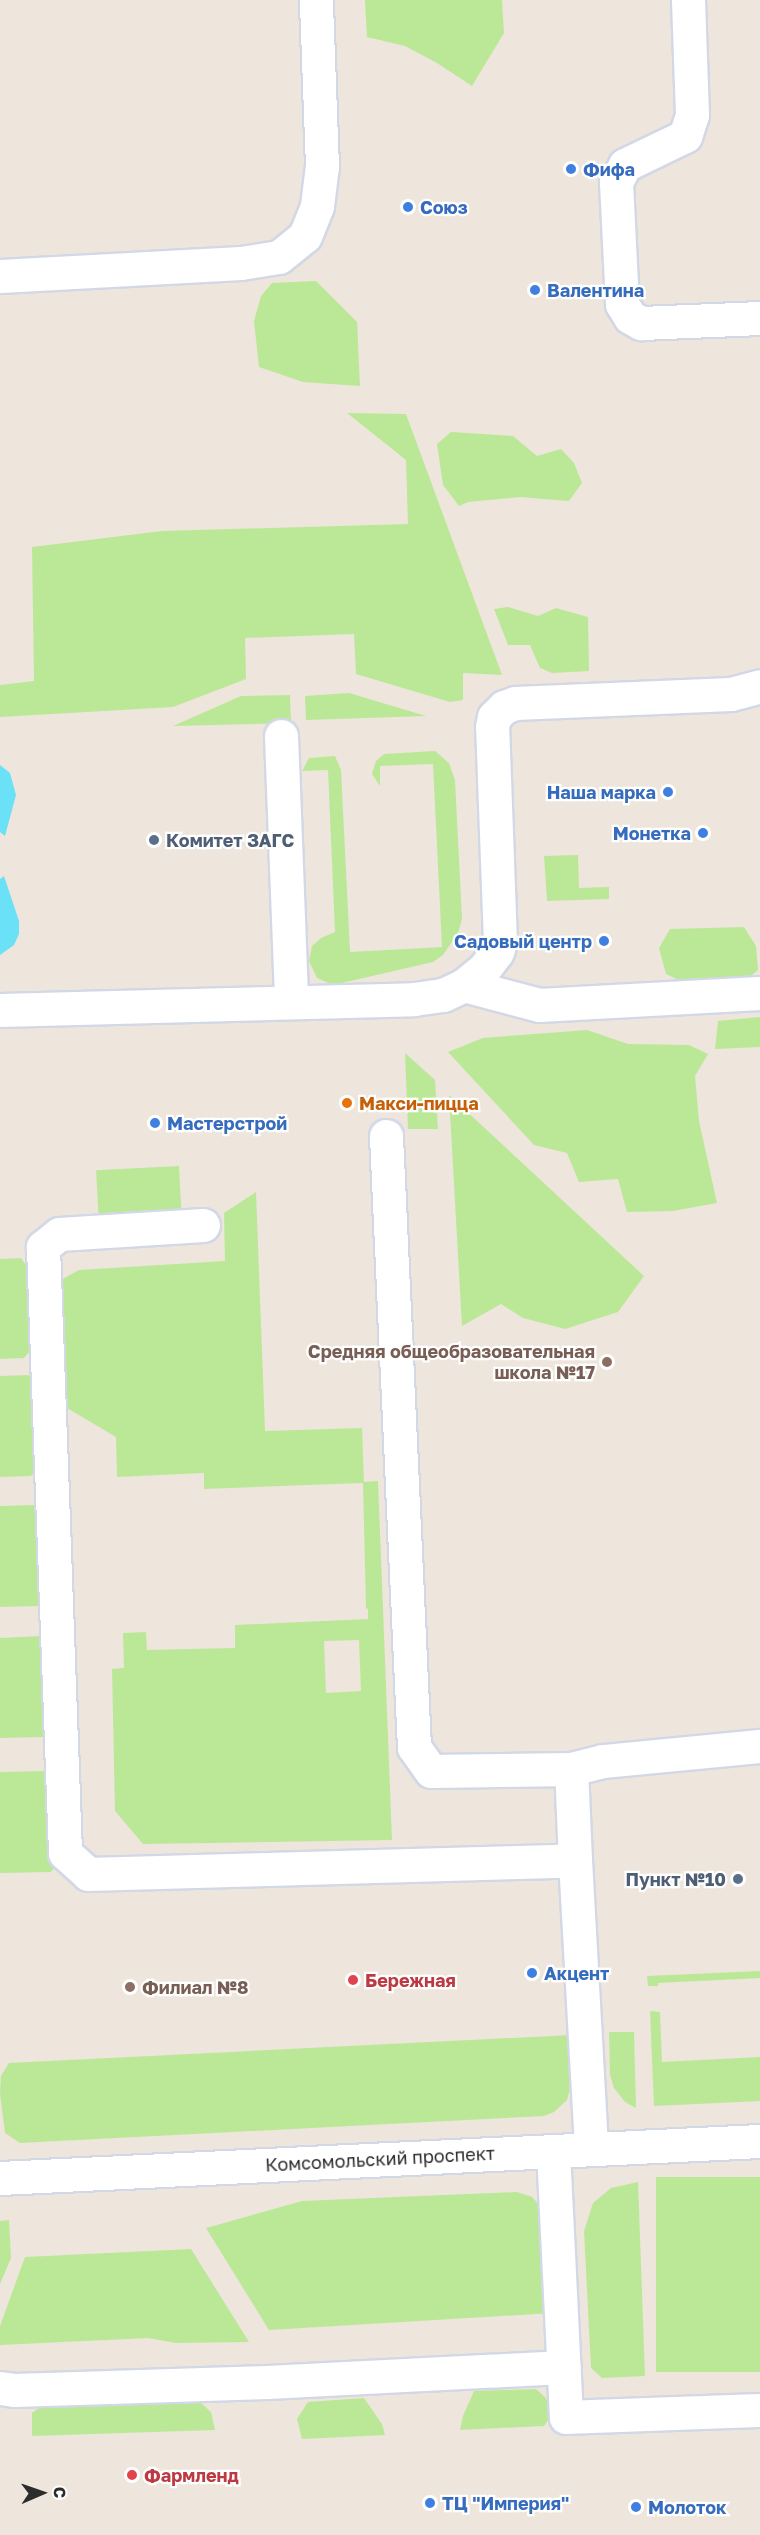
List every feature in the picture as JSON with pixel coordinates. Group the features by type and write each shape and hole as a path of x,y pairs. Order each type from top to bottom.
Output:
{"street":[{"path":"0,276 251,261 279,257 305,236 317,206 322,167 316,0"},
{"path":"688,0 692,115 685,136 625,165 616,182 622,304 630,317 641,323 760,318"},
{"path":"0,1010 414,999 443,995 464,985 484,969 497,952 500,942 492,727 494,717 504,707 515,703 731,694 760,686"},
{"path":"281,736 291,1002"},
{"path":"464,985 539,1005 760,993"},
{"path":"386,1136 414,1747 431,1771 572,1769 603,1761 760,1746"},
{"path":"203,1225 59,1234 43,1247 65,1853 88,1874 575,1860"},
{"path":"572,1769 591,2149"},
{"name":"Комсомольский проспект","path":"0,2178 760,2140"},
{"path":"554,2151 566,2417 760,2410"},
{"path":"0,2388 15,2390 244,2383 564,2367"}],"green space":[{"path":"365,0 502,0 504,33 472,86 437,63 405,46 367,37"},
{"path":"316,281 357,322 360,386 303,382 259,367 254,321 261,296 272,283"},
{"path":"347,413 406,414 502,675 463,673 463,700 450,702 356,674 354,634 245,638 246,679 173,707 0,717 0,685 34,681 32,547 162,531 408,524 406,460"},
{"path":"451,432 513,436 537,456 561,449 574,463 582,483 569,501 520,497 468,502 459,506 443,485 437,444"},
{"path":"508,607 538,616 556,608 588,617 589,671 552,673 540,668 530,645 508,645 494,609"},
{"path":"349,693 426,716 306,720 305,696"},
{"path":"290,695 291,723 173,726 241,696"},
{"path":"435,751 449,763 455,780 462,919 458,933 443,955 433,962 333,985 317,978 309,961 312,946 321,938 335,932 328,770 302,771 309,758 335,756 341,770 350,952 442,947 433,764 380,766 380,786 372,774 376,761 384,754"},
{"path":"578,855 579,888 609,887 609,899 547,901 544,856"},
{"path":"744,927 756,946 758,970 740,985 685,983 666,974 659,948 670,929"},
{"path":"760,1017 760,1047 715,1049 718,1021"},
{"path":"587,1030 628,1044 689,1045 708,1054 695,1076 699,1121 717,1203 673,1211 627,1212 618,1179 579,1182 567,1153 534,1145 448,1052 483,1038"},
{"path":"405,1053 435,1080 438,1129 408,1129"},
{"path":"449,1095 644,1276 618,1312 565,1329 523,1318 501,1304 462,1326"},
{"path":"179,1166 181,1209 98,1213 96,1170"},
{"path":"256,1192 265,1431 362,1428 364,1482 378,1481 392,1840 143,1844 115,1811 112,1669 124,1668 123,1633 146,1632 147,1650 235,1648 235,1625 368,1619 363,1483 204,1489 204,1473 117,1477 116,1437 67,1408 61,1280 79,1270 225,1261 224,1213","holes":["359,1640 361,1691 326,1693 324,1641"]},
{"path":"21,1258 28,1268 31,1350 24,1358 0,1359 0,1259"},
{"path":"29,1375 36,1385 39,1467 31,1476 0,1477 0,1376"},
{"path":"36,1505 47,1597 39,1606 0,1607 0,1506"},
{"path":"41,1636 51,1728 44,1737 0,1738 0,1638"},
{"path":"48,1771 58,1863 51,1872 0,1873 0,1772"},
{"path":"760,1971 760,1978 658,1983 658,1986 648,1986 647,1976"},
{"path":"650,2011 660,2012 662,2062 760,2057 760,2101 654,2106"},
{"path":"609,2032 634,2032 636,2108 625,2102 614,2088 610,2075"},
{"path":"571,2035 572,2082 567,2100 554,2112 544,2116 20,2143 5,2133 0,2094 1,2076 9,2063"},
{"path":"656,2177 760,2177 760,2372 656,2372"},
{"path":"638,2182 645,2376 602,2378 591,2368 584,2231 593,2203 611,2188"},
{"path":"517,2192 532,2197 543,2209 552,2313 269,2330 206,2228 302,2201"},
{"path":"9,2220 11,2258 0,2284 0,2221"},
{"path":"191,2249 249,2342 176,2343 148,2338 0,2345 0,2326 25,2257"},
{"path":"536,2389 546,2398 550,2408 551,2416 544,2426 460,2430 463,2416 474,2391"},
{"path":"364,2398 382,2424 385,2435 302,2439 297,2419 308,2402"},
{"path":"185,2400 201,2403 211,2412 215,2430 32,2436 32,2413 43,2405"}],"water":[{"path":"0,765 10,773 16,795 5,836 0,832"},
{"path":"4,876 19,921 19,934 14,945 0,955 0,879"}],"place":[{"name":"Фифа","path":"571,169"},
{"name":"Союз","path":"408,207"},
{"name":"Валентина","path":"535,290"},
{"name":"Наша марка","path":"668,792"},
{"name":"Монетка","path":"703,833"},
{"name":"Комитет ЗАГС","path":"154,840"},
{"name":"Садовый центр","path":"604,941"},
{"name":"Макси-пицца","path":"347,1103"},
{"name":"Мастерстрой","path":"155,1123"},
{"name":"Средняя общеобразовательная школа №17","path":"607,1362"},
{"name":"Пункт №10","path":"738,1879"},
{"name":"Акцент","path":"532,1973"},
{"name":"Бережная","path":"353,1980"},
{"name":"Филиал №8","path":"130,1987"},
{"name":"Фармленд","path":"132,2475"},
{"name":"ТЦ \"Империя\"","path":"430,2503"},
{"name":"Молоток","path":"636,2507"}]}
